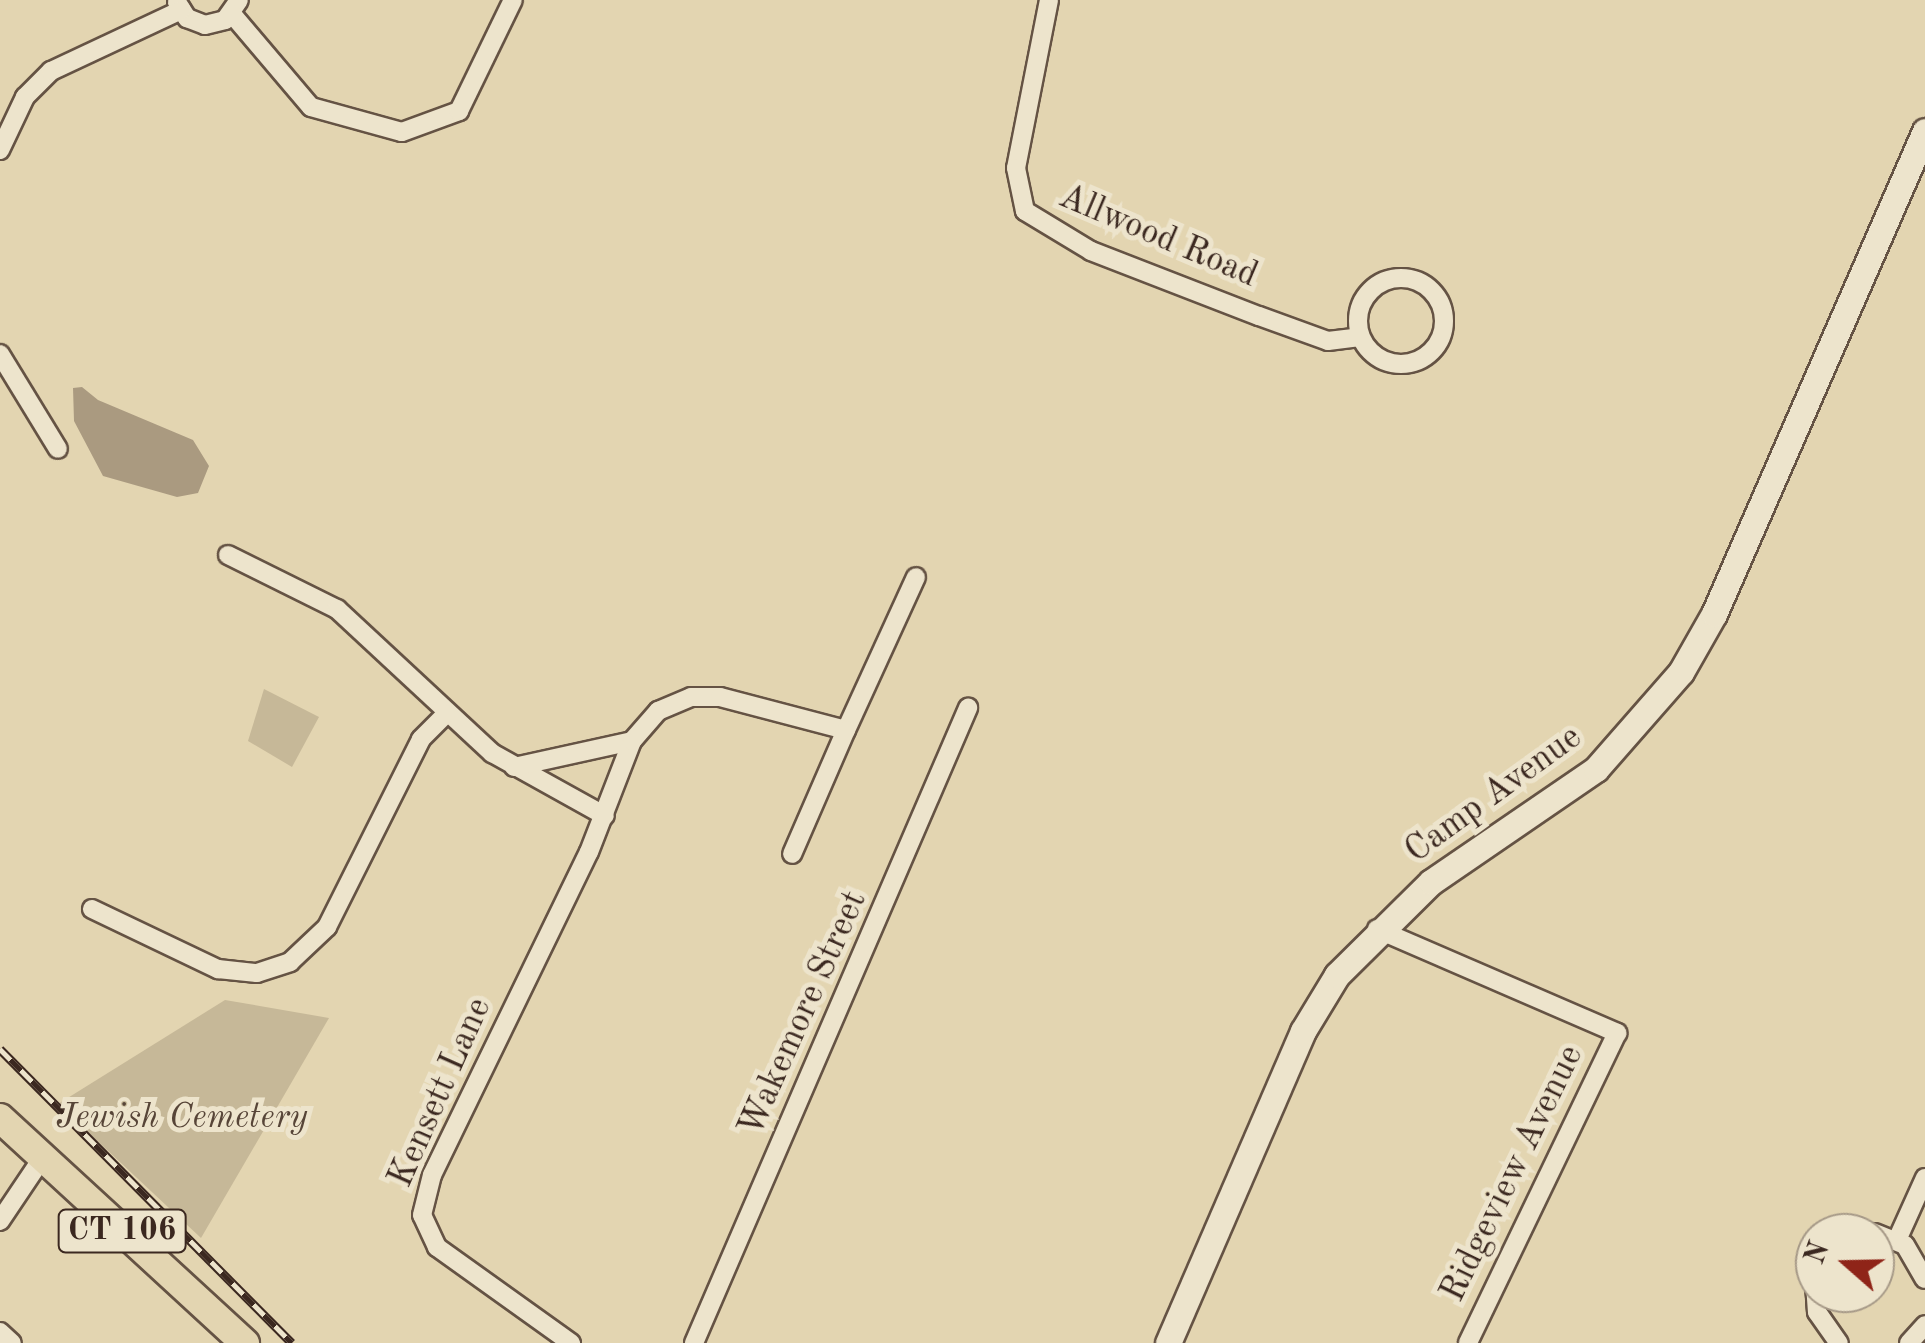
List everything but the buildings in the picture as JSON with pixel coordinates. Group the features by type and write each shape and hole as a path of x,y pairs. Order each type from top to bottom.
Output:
{"main road":[{"name":"CT 106","path":"0,1118 245,1343"}],"street":[{"path":"0,150 24,97 51,71 179,5 206,25 235,7 311,107 402,132 459,110 513,0"},
{"name":"Allwood Road","path":"1048,0 1016,168 1025,212 1091,251 1260,316 1328,341 1360,337"},
{"name":"Camp Avenue","path":"1168,1343 1303,1032 1337,975 1377,929 1431,882 1596,769 1681,672 1714,614 1925,131"},
{"path":"1410,278 1440,301 1444,327 1422,359 1393,364 1360,337 1363,298 1383,281 1410,278"},
{"path":"0,354 58,449"},
{"path":"228,555 337,610 446,714 514,768 605,816"},
{"path":"792,854 916,577"},
{"name":"Kensett Lane","path":"571,1343 448,1258 422,1214 432,1175 605,816 632,741 658,711 691,696 720,697 846,730"},
{"name":"Wakemore Street","path":"694,1343 968,708"},
{"path":"92,909 218,970 277,969 326,927 421,739 446,714"},
{"path":"514,768 632,741"},
{"name":"Ridgeview Avenue","path":"1377,929 1618,1033 1468,1343"},
{"path":"0,1220 43,1157"},
{"path":"1925,1178 1897,1240 1925,1279"},
{"path":"1818,1313 1839,1343"},
{"path":"1909,1343 1925,1324"},
{"path":"0,1332 12,1343"}],"green space":[{"path":"264,689 319,717 292,767 248,741"},
{"name":"Jewish Cemetery","path":"225,1000 329,1018 201,1238 58,1104"}],"shaded area":[{"path":"82,387 98,400 193,440 209,466 198,493 177,497 103,476 74,421 73,388"}],"railway":[{"path":"0,1049 292,1343"}]}
